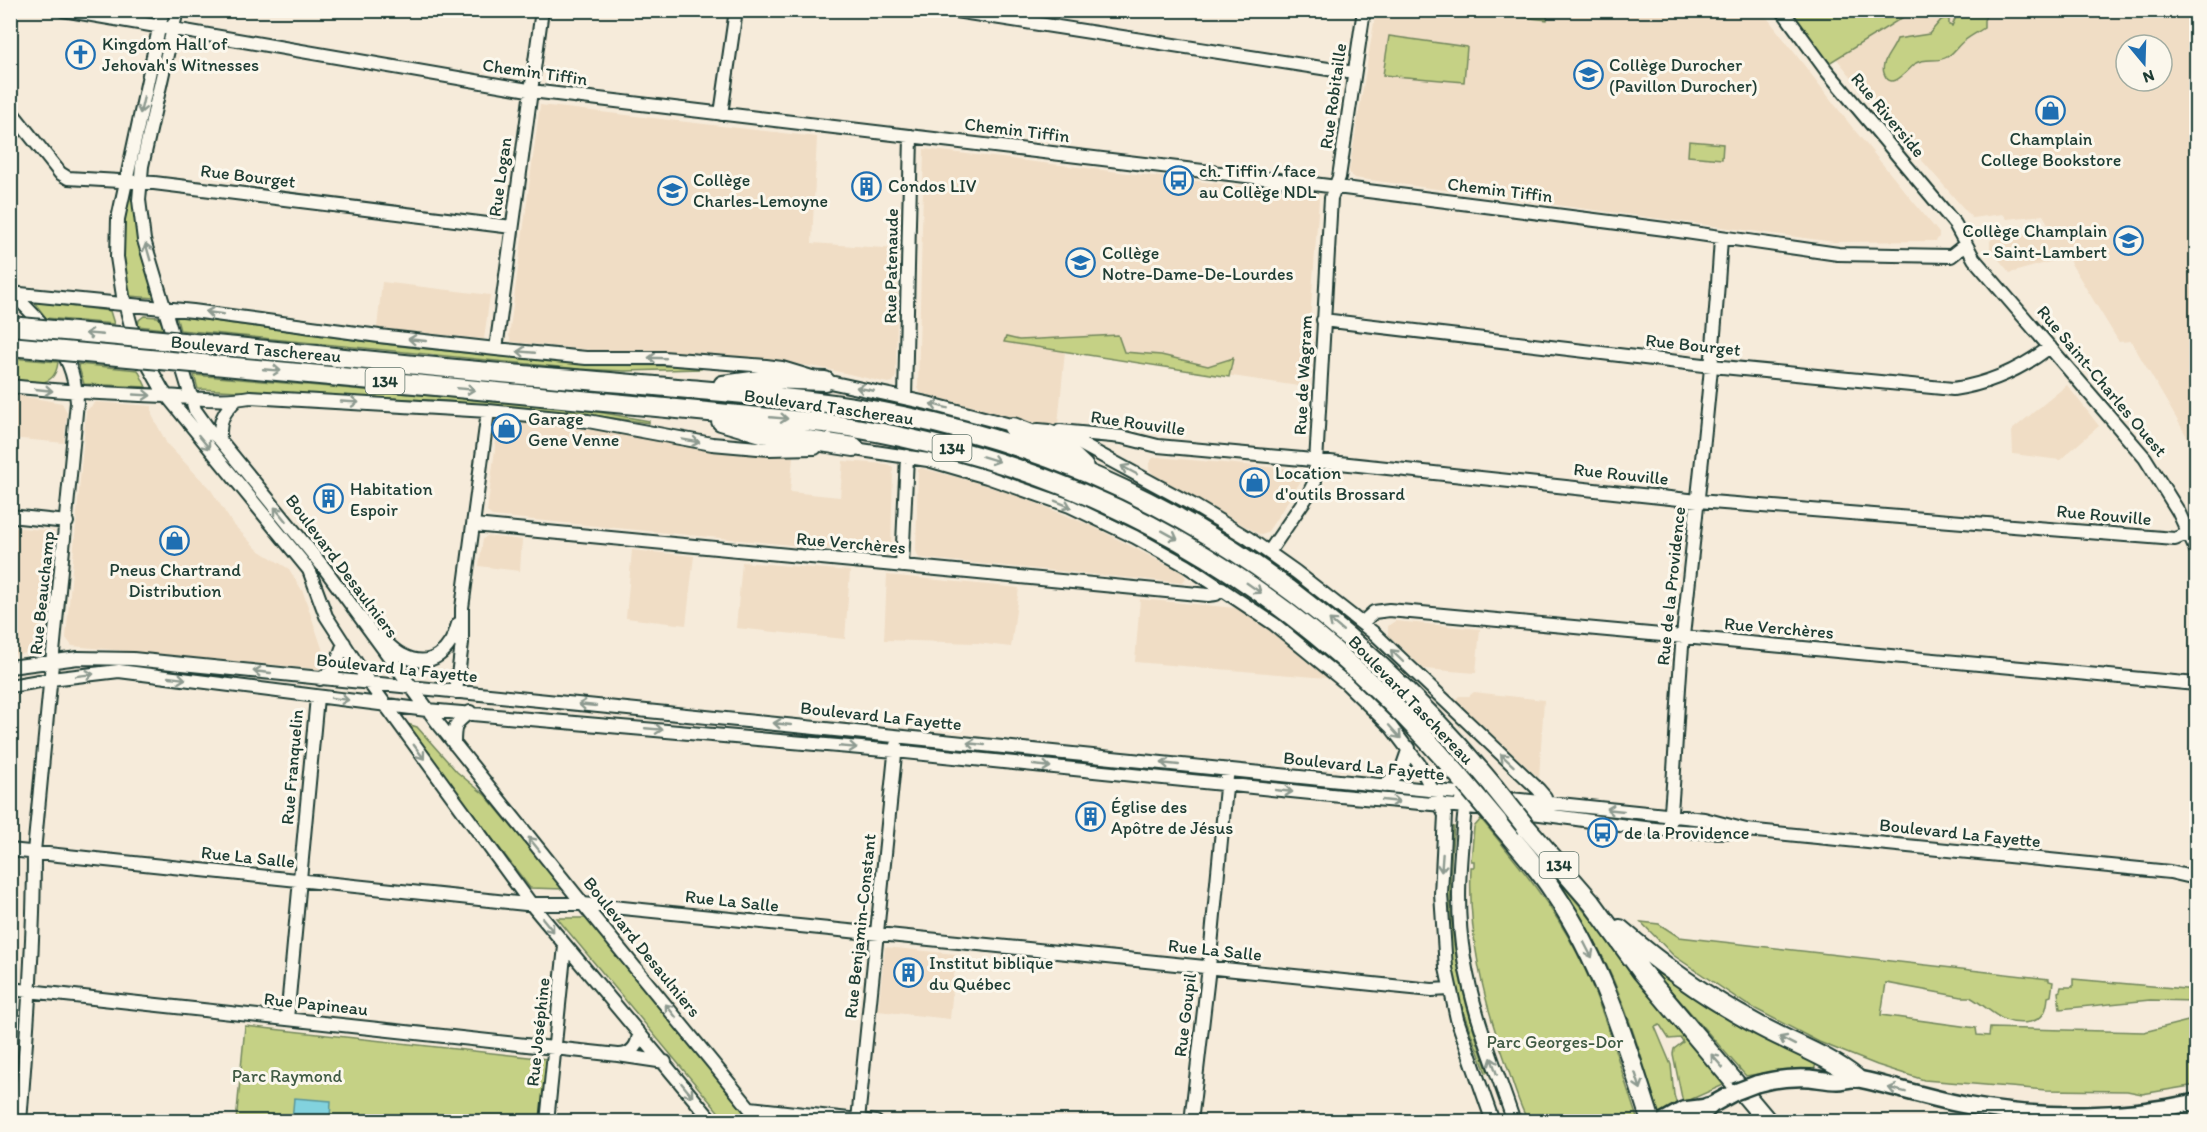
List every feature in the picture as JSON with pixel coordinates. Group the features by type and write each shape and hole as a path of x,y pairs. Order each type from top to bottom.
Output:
{"highway":[{"name":"Boulevard Taschereau","path":"10,326 819,402 907,417 1006,443 1094,476 1139,496 1202,531 1259,567 1316,608 1358,643 1408,691 1453,739 1592,903 1642,972 1768,1122"},
{"name":"Boulevard Taschereau","path":"10,346 824,423 922,440 976,455 1032,473 1126,512 1221,566 1311,629 1387,697 1460,789 1498,822 1547,882 1587,947 1614,1009 1654,1119"},
{"path":"689,390 767,379 825,381"},
{"path":"679,408 762,433 854,447"},
{"path":"1013,427 1062,446 1094,476"},
{"path":"1592,903 1635,942 1706,994 1781,1038 1840,1065 1856,1078"},
{"path":"1689,1122 1707,1107"}],"main road":[{"path":"1654,1119 1683,1110 1707,1107 1756,1084 1784,1078 1837,1081 1856,1078 1922,1096 1980,1108 2097,1118 2196,1102"},
{"path":"2131,1112 2153,1122"}],"street":[{"name":"Chemin Tiffin","path":"63,10 530,91 1336,187 1855,255 1951,256 1966,244"},
{"name":"Boulevard Desaulniers","path":"163,10 118,219 117,250 124,305 142,354 167,396 309,570 326,616 368,681 531,904 713,1122"},
{"name":"Boulevard Desaulniers","path":"177,10 140,182 140,212 142,232 195,410 202,422 220,440 324,569 454,744 761,1122"},
{"name":"Rue Logan","path":"496,349 542,10"},
{"path":"721,114 736,10"},
{"path":"949,10 1354,73"},
{"name":"Rue Robitaille","path":"1336,187 1364,10"},
{"name":"Rue Riverside","path":"1782,10 1826,70 1952,219 1966,244"},
{"name":"Rue Bourget","path":"10,110 65,177 140,182 512,227"},
{"name":"Rue Patenaude","path":"905,398 911,136"},
{"name":"Rue de Wagram","path":"1269,552 1315,481 1331,198 1336,187"},
{"name":"Rue de la Providence","path":"1669,830 1683,638 1712,366 1721,238"},
{"name":"Rue Saint-Charles Ouest","path":"1966,244 1974,259 2145,458 2167,491 2196,550"},
{"name":"Boulevard Taschereau","path":"12,293 164,308 586,358 663,358 782,368 825,381 905,398 1013,427 1049,431 1075,441 1163,488 1269,552 1362,623 1544,795 1545,808"},
{"name":"Rue Beauchamp","path":"12,293 42,326 66,358 76,392 77,410 34,852 34,920 20,1122"},
{"name":"Rue Bourget","path":"1323,320 1712,366 1953,389 1976,386 2007,374 2050,347"},
{"name":"Boulevard Taschereau","path":"10,386 76,392 191,398 250,397 488,411 596,422 712,444 769,448 854,447 907,456 970,471 1070,506 1151,546 1222,588 1274,624 1346,683 1386,722 1408,748 1441,806"},
{"path":"220,440 221,418 237,399"},
{"path":"367,627 403,656 422,660 440,656 454,639 462,608 488,411"},
{"name":"Rue Rouville","path":"1049,431 1122,437 1158,446 1317,460 1698,501 2175,539 2189,533"},
{"path":"902,566 907,456"},
{"path":"10,516 67,522"},
{"name":"Rue Verchères","path":"474,525 1208,595 1216,594 1222,588"},
{"path":"456,692 462,643 462,608"},
{"name":"Rue Verchères","path":"1362,623 1372,614 1383,610 2196,684"},
{"path":"320,679 334,669 344,643"},
{"name":"Boulevard La Fayette","path":"10,668 78,658 133,659 320,679 368,681 456,692 1384,786 1433,790 1460,789 1545,808 1572,820 1702,833 1746,830"},
{"name":"Boulevard La Fayette","path":"10,686 119,671 427,710 895,751 1441,806 1545,808 1671,815 1704,819 1746,830 2170,872 2196,878"},
{"name":"Rue Franquelin","path":"287,1019 317,696"},
{"path":"454,744 454,728 458,721 470,712"},
{"name":"Rue Benjamin-Constant","path":"858,1120 897,736"},
{"path":"1384,786 1401,771 1408,748"},
{"name":"Rue Goupil","path":"1191,1122 1228,770"},
{"path":"1460,789 1464,807 1458,886 1464,958 1479,1020 1514,1121"},
{"path":"1441,806 1445,820 1441,894 1442,922 1449,989 1457,1019 1493,1122"},
{"name":"Rue La Salle","path":"10,850 531,904 583,904 1432,990 1449,989"},
{"name":"Boulevard La Fayette","path":"2170,872 2196,870"},
{"name":"Rue Joséphine","path":"547,1122 565,946"},
{"name":"Rue Papineau","path":"10,989 665,1062"},
{"path":"618,1055 623,1056 632,1051 638,1043 639,1033"},
{"path":"750,1108 876,1122"}],"shaded area":[{"name":"Collège Durocher (Pavillon Durocher)","path":"1376,11 1762,11 1852,127 1939,233 1936,241 1834,242 1354,178 1349,171"},
{"name":"Collège Champlain - Saint-Lambert","path":"1913,11 2182,11 2196,35 2196,452 2131,341 2119,342 2067,257 2010,273 1990,249 1990,241 1994,237 2051,229 2043,215 2007,219 2003,214 1972,218 1836,58"},
{"name":"Collège Charles-Lemoyne","path":"540,105 817,137 812,243 898,249 896,376 893,382 888,383 827,369 762,358 669,351 590,350 512,342 509,336"},
{"name":"Collège Notre-Dame-De-Lourdes","path":"924,149 1316,195 1319,199 1305,387 1065,351 1058,425 1031,422 921,393 918,388"},
{"path":"382,282 490,295 484,339 377,328"},
{"path":"2067,385 2099,426 2060,460 2013,454 2012,430"},
{"path":"11,394 62,403 67,412 64,443 11,438"},
{"path":"96,402 152,406 152,415 167,444 211,490 232,523 257,549 289,569 303,592 327,663 318,669 72,646 66,638 86,411"},
{"path":"503,421 613,432 706,449 793,457 790,492 840,497 843,461 888,464 893,468 891,551 885,554 492,516 487,512 498,425"},
{"path":"1153,458 1291,469 1300,475 1301,481 1267,533 1261,535 1154,475 1149,469 1149,463"},
{"path":"921,468 1018,496 1092,526 1183,573 1186,578 1182,583 919,558 916,551 918,470"},
{"path":"10,527 54,531 44,645 38,652 11,655"},
{"path":"487,536 522,540 520,571 479,566 483,539"},
{"path":"632,550 694,556 686,625 626,618"},
{"path":"742,562 850,571 845,639 736,628"},
{"path":"887,575 1019,588 1011,647 976,643 884,640"},
{"path":"1140,599 1236,608 1269,630 1327,678 1135,662"},
{"path":"1395,621 1480,629 1476,673 1424,669 1388,635 1388,626"},
{"path":"1474,692 1544,700 1539,778 1455,700 1459,696 1469,696"},
{"path":"885,947 956,954 950,1019 878,1011"}],"green space":[{"path":"1504,11 1548,11 1547,20 1503,15"},
{"path":"1790,11 1913,11 1829,63"},
{"path":"1964,11 1989,11 1984,20 1984,28 1969,37 1947,57 1940,60 1920,61 1896,80 1887,79 1883,69 1884,64 1897,39 1929,34 1941,20 1946,18 1952,26 1956,17"},
{"path":"1389,36 1467,47 1464,82 1383,75"},
{"path":"1689,141 1723,144 1722,159 1688,156"},
{"path":"128,197 133,199 140,246 155,298 129,296 123,234"},
{"path":"34,302 110,311 114,324 46,318"},
{"path":"144,316 158,317 165,329 138,326 139,320"},
{"path":"176,316 400,346 527,359 600,365 702,366 701,369 625,371 579,369 180,330"},
{"path":"1118,335 1124,352 1161,355 1208,366 1233,358 1229,377 1004,342 1006,337 1019,340"},
{"path":"11,358 58,362 52,377 47,381 33,383 11,379"},
{"path":"78,364 138,370 146,387 84,384"},
{"path":"194,375 559,407 649,421 649,423 585,414 447,401 198,389"},
{"path":"404,723 417,727 457,772 485,795 564,889 530,888"},
{"path":"1273,784 1355,788 1418,794 1417,799"},
{"name":"Parc Georges-Dor","path":"1481,819 1545,900 1577,953 1603,1015 1638,1121 1529,1121 1525,1115 1490,1015 1475,942 1471,893 1471,867 1474,867 1474,861 1471,861 1474,827"},
{"path":"1452,827 1454,827 1450,891 1455,952 1468,1011 1488,1072 1486,1073 1462,1009 1449,947 1447,907"},
{"path":"1549,869 1728,1083 1683,1103 1673,1054 1674,1049 1683,1042 1681,1038 1669,1039 1660,1025 1655,1027 1671,1065 1677,1105 1659,1113 1614,982 1587,928"},
{"path":"557,918 587,918 754,1121 726,1121"},
{"path":"1641,922 1659,924 1679,937 2049,979 2053,982 2051,996 2048,997 2046,1010 2042,1016 2035,1021 2020,1023 2004,1020 1970,997 1886,983 1881,1015 1976,1028 1977,1035 1989,1036 1990,1028 2144,1032 2196,1019 2196,1085 2142,1094 2127,1091 2046,1090 1924,1080 1877,1065 1819,1042 1746,1004 1673,955"},
{"path":"1654,967 1760,1036 1816,1064 1814,1070 1781,1070 1746,1076 1652,969"},
{"path":"2073,979 2196,990 2196,1001 2150,1000 2060,1009 2058,992 2061,987 2073,987"},
{"name":"Parc Raymond","path":"245,1026 547,1059 541,1121 236,1122"}],"water":[{"path":"294,1098 331,1101 330,1120 309,1118 308,1121 292,1121"}],"place":[{"name":"Kingdom Hall of Jehovah's Witnesses","path":"81,54"},
{"name":"Collège Durocher (Pavillon Durocher)","path":"1588,75"},
{"name":"Champlain College Bookstore","path":"2051,110"},
{"name":"ch. Tiffin / face au Collège NDL","path":"1178,181"},
{"name":"Condos LIV","path":"867,186"},
{"name":"Collège Charles-Lemoyne","path":"672,190"},
{"name":"Collège Champlain - Saint-Lambert","path":"2128,241"},
{"name":"Collège Notre-Dame-De-Lourdes","path":"1081,263"},
{"name":"Garage Gene Venne","path":"507,429"},
{"name":"Location d'outils Brossard","path":"1254,483"},
{"name":"Habitation Espoir","path":"329,499"},
{"name":"Pneus Chartrand Distribution","path":"175,541"},
{"name":"Église des Apôtre de Jésus","path":"1090,817"},
{"name":"de la Providence","path":"1603,833"},
{"name":"Institut biblique du Québec","path":"908,973"}]}
